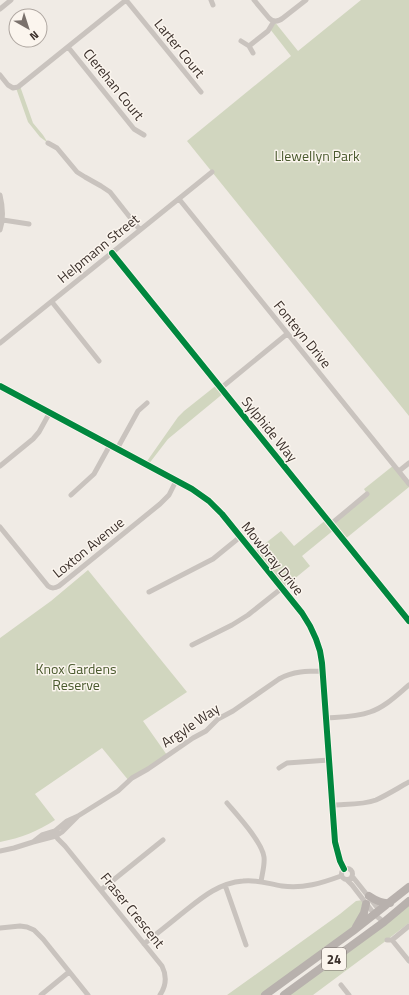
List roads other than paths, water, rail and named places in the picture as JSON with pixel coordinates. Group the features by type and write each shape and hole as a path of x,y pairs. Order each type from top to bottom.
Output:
{"main road":[{"name":"24","path":"266,995 354,931 409,887"},
{"path":"354,931 364,913 367,900 390,903"},
{"name":"24","path":"284,995 384,922 409,901"},
{"path":"273,990 281,991 284,995"}],"street":[{"path":"0,9 11,0"},
{"path":"0,75 10,87 16,88 126,0"},
{"name":"Larter Court","path":"126,0 201,92"},
{"path":"254,0 269,18 274,21 280,20 306,0"},
{"path":"249,46 268,31 274,21"},
{"path":"241,41 249,46 253,53"},
{"name":"Clerehan Court","path":"68,47 134,129 144,135"},
{"path":"48,143 57,148 77,172 110,192 140,230"},
{"name":"Helpmann Street","path":"0,343 212,172"},
{"path":"0,195 3,220 0,230"},
{"name":"Fonteyn Drive","path":"179,199 409,484"},
{"path":"3,220 29,224"},
{"name":"Sylphide Way","path":"112,253 409,620"},
{"path":"52,302 99,360"},
{"path":"221,388 287,334"},
{"name":"Mowbray Drive","path":"0,386 192,489 212,504 226,518 302,613 310,626 320,651 327,718 335,842 340,861 344,869 350,869 352,876 367,900 384,922"},
{"path":"117,448 138,411 147,402"},
{"path":"0,466 33,439 39,432 50,412"},
{"path":"71,494 94,474 110,445"},
{"path":"399,471 409,463"},
{"name":"Loxton Avenue","path":"0,527 48,586 50,588 55,588 160,504 169,495 176,481"},
{"path":"331,524 368,494"},
{"path":"149,592 213,559 240,537"},
{"path":"192,645 232,625 251,613 282,588"},
{"name":"Argyle Way","path":"0,851 33,842 56,833 78,816 121,788 132,778 206,731 218,719 233,711 279,679 294,673 323,671"},
{"path":"327,718 358,715 371,712 384,705 409,685"},
{"path":"279,768 287,763 329,760"},
{"path":"333,805 371,801 383,797 409,782"},
{"path":"228,803 262,848 264,858 261,882"},
{"name":"Fraser Crescent","path":"56,833 160,962 164,970 166,980 160,995"},
{"path":"101,890 163,840"},
{"path":"144,944 203,896 225,885 251,880 289,886 304,886 327,882 341,876 344,869"},
{"name":"Mowbray Drive","path":"341,876 367,900 377,913"},
{"path":"347,880 352,876"},
{"path":"225,885 246,945"},
{"path":"0,928 20,926 34,930 88,995"},
{"path":"409,926 389,940 409,961"},
{"path":"41,995 69,972"},
{"path":"341,986 349,995"}],"park label":[{"name":"Llewellyn Park","path":"317,155"},
{"name":"Knox Gardens Reserve","path":"76,676"}]}
